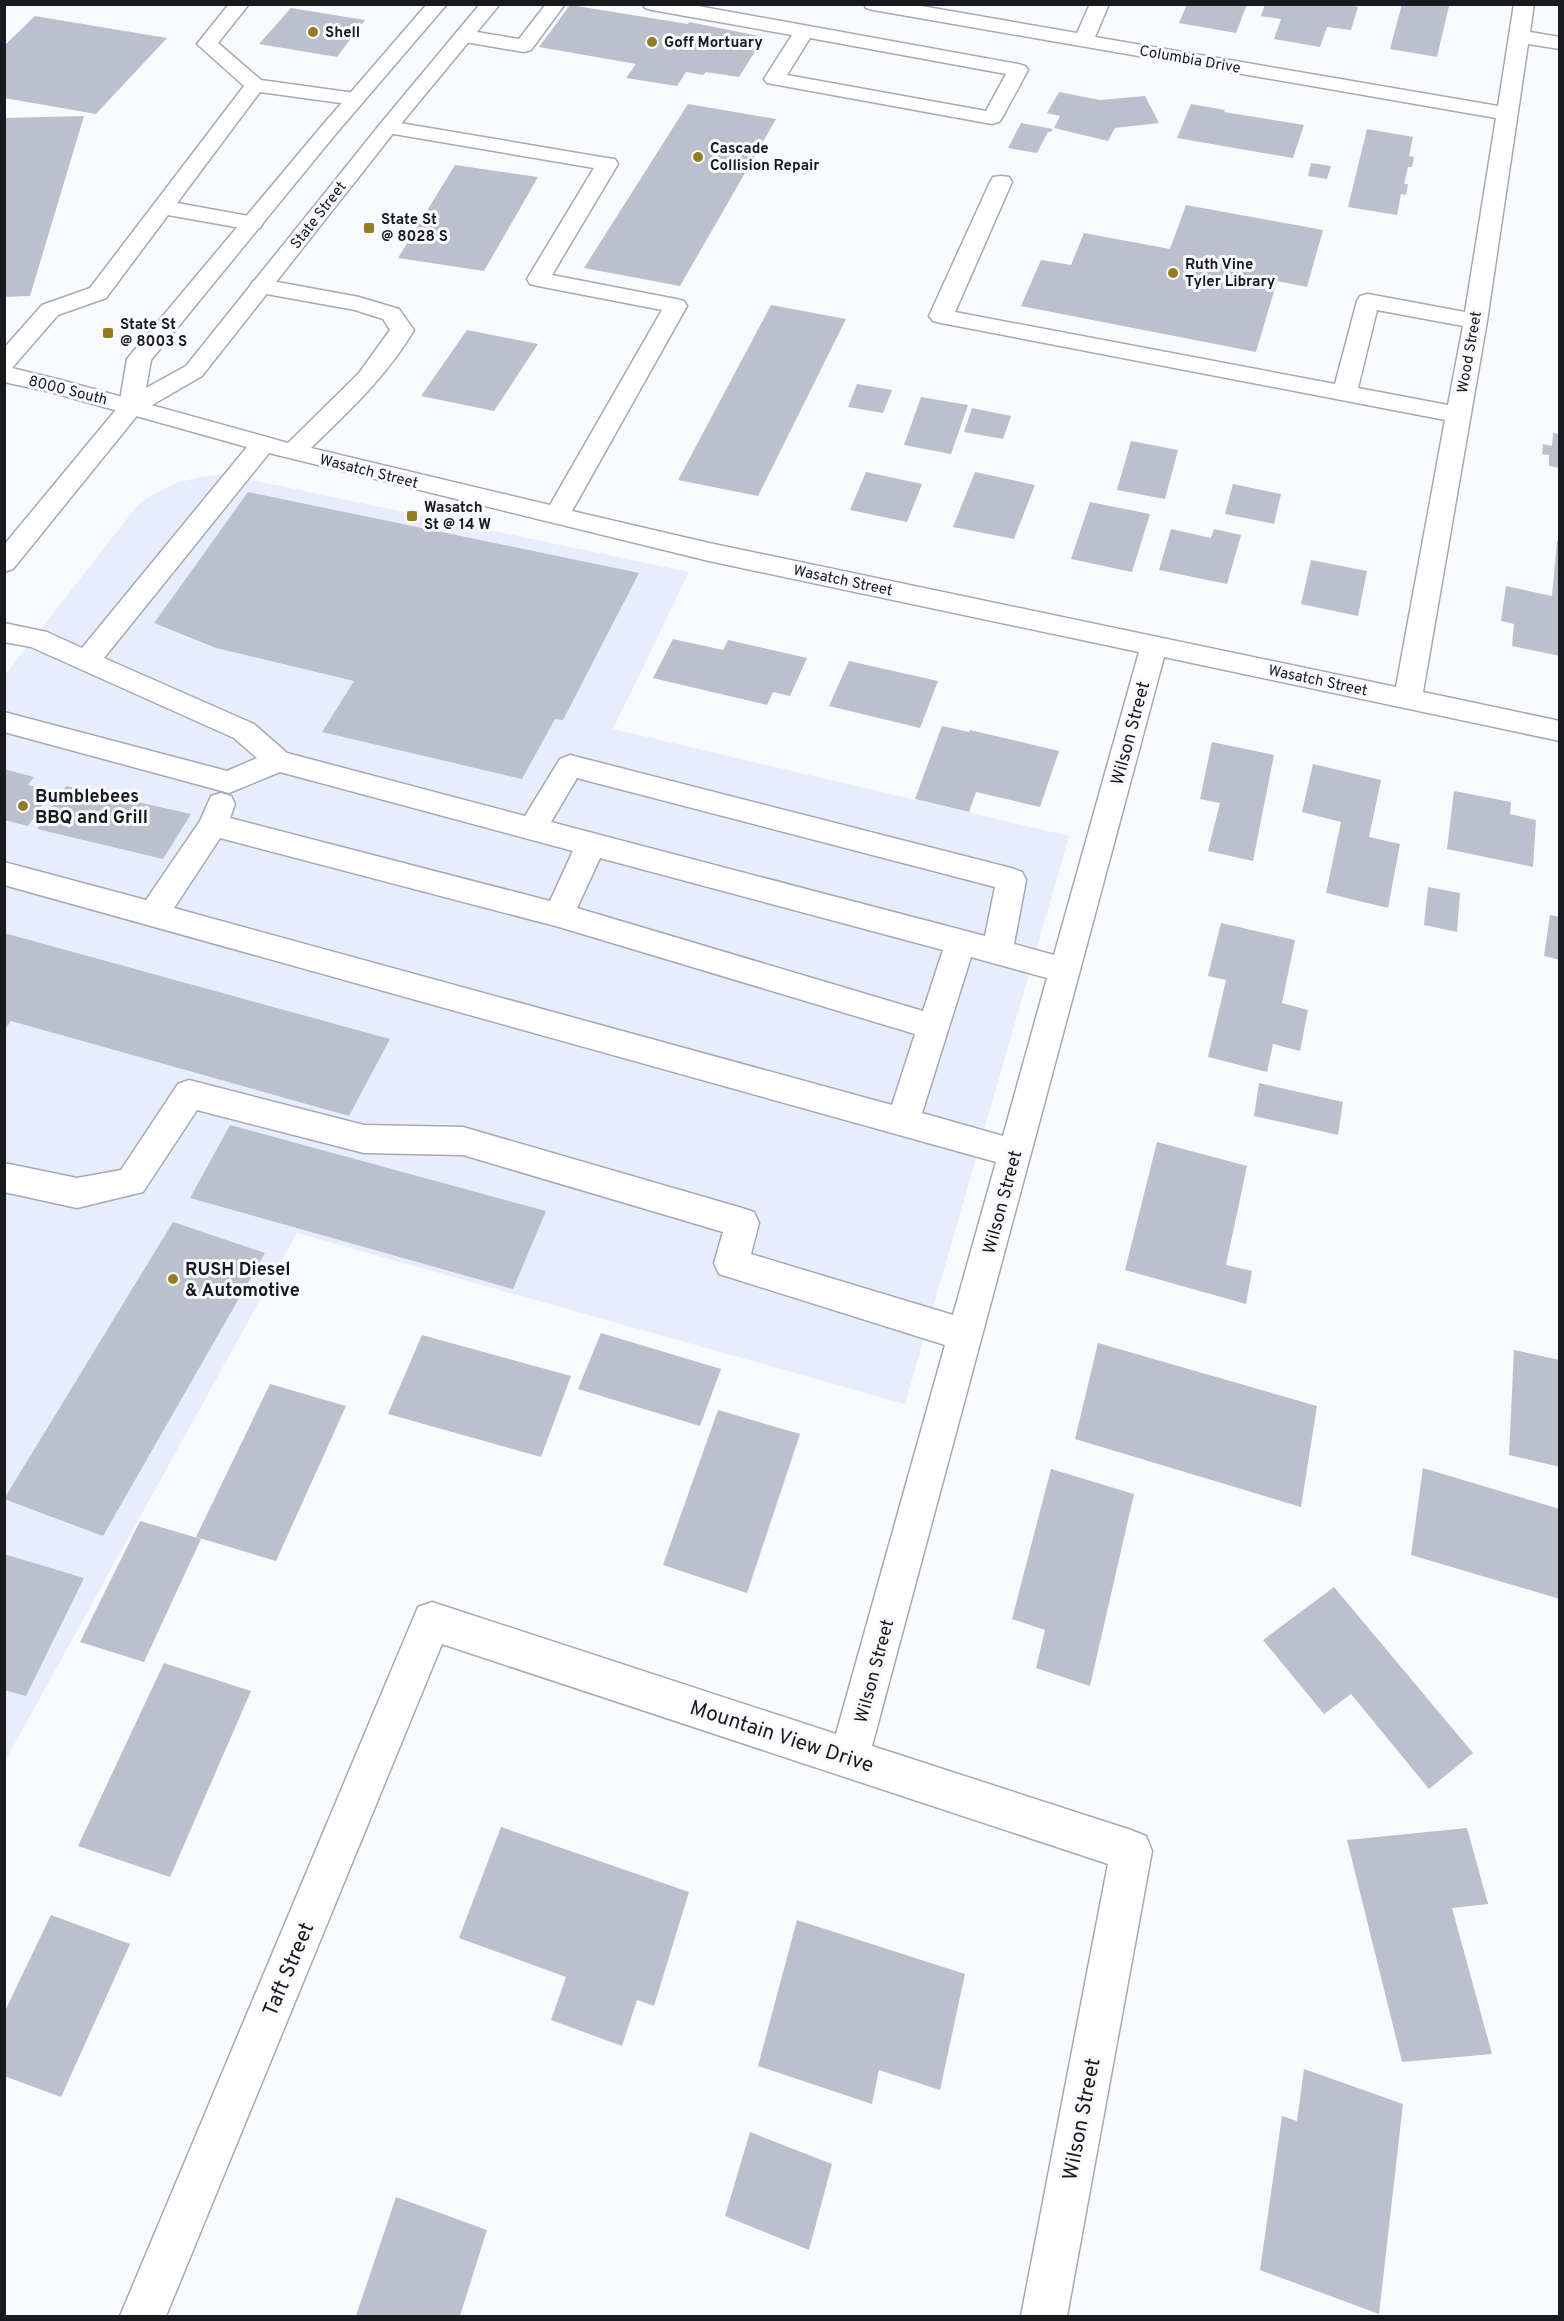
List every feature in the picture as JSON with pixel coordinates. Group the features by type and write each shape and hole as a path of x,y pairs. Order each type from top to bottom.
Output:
{"street":[{"path":"240,4 207,44 255,85 355,99"},
{"name":"State Street","path":"131,406 139,359 355,99 438,4"},
{"name":"State Street","path":"4,564 131,406 194,371 388,126 491,4"},
{"path":"465,36 524,46 556,4"},
{"path":"652,4 749,12 805,30 916,51 1028,52 992,118 774,79 805,30"},
{"name":"Columbia Drive","path":"873,4 936,15 1028,52 1083,41 1506,114"},
{"path":"1083,41 1100,4"},
{"name":"Wood Street","path":"1408,699 1475,321 1524,4"},
{"path":"916,51 936,15"},
{"path":"1518,36 1560,43"},
{"path":"4,363 50,310 98,292 255,85"},
{"path":"388,126 607,164 538,279 676,306 556,516"},
{"path":"1001,182 941,316 1458,414"},
{"path":"163,207 252,223"},
{"path":"261,286 359,304 391,314 402,330 395,344 359,386 293,452"},
{"path":"1344,393 1368,301 1475,321"},
{"name":"8000 South","path":"4,374 131,406"},
{"name":"Wasatch Street","path":"131,406 293,452 709,552 1560,731"},
{"path":"86,662 263,444"},
{"path":"4,632 37,639 244,731 278,761 1065,970"},
{"name":"Wilson Street","path":"849,1758 1154,645"},
{"path":"4,722 229,782 278,761"},
{"path":"532,829 570,766 1011,880 997,952"},
{"path":"154,913 213,825 229,782"},
{"path":"213,825 559,915 933,1027"},
{"path":"559,915 591,844"},
{"path":"4,873 1015,1153"},
{"path":"903,1123 960,943"},
{"path":"4,1177 77,1193 131,1182 189,1094 364,1139 463,1141 742,1223 731,1263 966,1335"},
{"name":"Mountain View Drive","path":"432,1621 1131,1851"},
{"name":"Taft Street","path":"143,2316 432,1621"},
{"name":"Wilson Street","path":"1044,2316 1131,1851"}],"shaded area":[{"path":"223,474 689,572 613,729 1069,836 905,1404 297,1233 5,1761 5,675 137,506 152,495 176,483"}],"building":[{"path":"1187,4 1247,4 1236,33 1179,23"},
{"path":"1265,4 1341,4 1358,7 1351,30 1327,27 1320,47 1274,39 1281,19 1261,16"},
{"path":"1402,4 1449,6 1437,57 1390,49"},
{"name":"Goff Mortuary","path":"570,5 688,24 689,22 764,37 739,77 706,72 703,75 686,72 677,86 626,78 636,64 539,47"},
{"name":"Shell","path":"291,8 365,20 337,57 259,44"},
{"path":"35,16 167,38 96,114 4,98 4,46"},
{"path":"1059,92 1100,100 1145,96 1159,123 1115,128 1108,141 1054,128 1060,116 1047,113"},
{"path":"688,104 776,119 680,286 584,268"},
{"path":"1191,104 1225,110 1224,112 1304,125 1293,158 1177,138"},
{"path":"84,116 30,296 4,297 4,118"},
{"path":"1021,123 1053,129 1048,132 1037,153 1008,148"},
{"path":"1367,129 1413,137 1409,156 1414,157 1412,167 1408,167 1404,184 1408,184 1406,195 1401,194 1397,215 1348,207"},
{"path":"1311,163 1331,166 1327,179 1308,176"},
{"path":"455,165 538,177 484,271 398,258"},
{"name":"Ruth Vine Tyler Library","path":"1186,205 1323,230 1307,287 1277,281 1256,352 1021,306 1041,260 1071,265 1084,233 1170,249"},
{"path":"771,305 846,319 758,496 678,480"},
{"path":"467,330 538,344 494,411 421,396"},
{"path":"857,384 892,390 883,413 848,407"},
{"path":"921,397 968,405 951,454 904,445"},
{"path":"972,408 1011,416 1003,439 964,432"},
{"path":"1553,433 1560,434 1560,468 1549,466 1549,455 1542,454 1543,444 1552,446"},
{"path":"1131,441 1178,450 1165,499 1117,490"},
{"path":"866,472 922,484 907,522 850,510"},
{"path":"975,472 1035,485 1014,539 953,527"},
{"path":"1233,484 1281,494 1274,524 1225,514"},
{"path":"248,492 639,573 563,720 555,719 522,779 322,732 354,681 216,648 154,623"},
{"path":"1090,502 1150,514 1132,572 1071,559"},
{"path":"1171,529 1211,538 1214,529 1241,535 1227,584 1159,570"},
{"path":"1557,541 1560,541 1560,656 1512,646 1514,624 1501,621 1506,586 1552,596"},
{"path":"1311,560 1367,571 1358,616 1301,604"},
{"path":"673,639 723,650 728,640 807,658 790,696 773,692 767,705 653,678"},
{"path":"849,661 938,681 920,728 829,706"},
{"path":"942,726 969,732 970,730 1059,751 1040,807 976,792 969,812 915,799"},
{"path":"1212,742 1274,755 1253,861 1208,851 1220,803 1200,799"},
{"path":"1313,764 1381,780 1369,837 1400,844 1388,908 1326,893 1341,822 1302,812"},
{"name":"Bumblebees BBQ and Grill","path":"4,769 34,777 28,785 52,791 28,826 4,820"},
{"path":"66,786 191,814 163,859 37,829"},
{"path":"1454,791 1511,802 1510,814 1536,820 1533,867 1447,849"},
{"path":"1428,887 1460,893 1457,932 1424,925"},
{"path":"1550,915 1560,917 1560,960 1544,956"},
{"path":"1221,923 1295,940 1282,1003 1308,1010 1300,1051 1273,1044 1267,1072 1208,1057 1226,980 1208,976"},
{"path":"4,933 390,1039 349,1116 11,1021 4,1031"},
{"path":"1259,1083 1343,1102 1338,1135 1254,1116"},
{"path":"230,1125 546,1211 513,1289 190,1198"},
{"path":"1157,1142 1247,1166 1226,1265 1252,1271 1246,1304 1125,1270"},
{"path":"173,1222 265,1253 103,1536 4,1499"},
{"path":"601,1333 721,1369 700,1426 578,1389"},
{"path":"422,1335 571,1376 541,1457 388,1414"},
{"path":"1098,1343 1317,1406 1301,1507 1075,1439"},
{"path":"1514,1350 1560,1360 1560,1467 1509,1455"},
{"path":"270,1384 346,1406 276,1561 196,1537"},
{"path":"718,1410 800,1434 747,1593 663,1565"},
{"path":"1423,1468 1560,1509 1560,1599 1411,1555"},
{"path":"1051,1469 1134,1494 1090,1686 1036,1668 1045,1630 1012,1619"},
{"path":"140,1521 201,1539 144,1662 80,1642"},
{"path":"4,1554 84,1578 26,1696 4,1690"},
{"path":"1334,1587 1473,1753 1429,1789 1351,1694 1324,1714 1263,1640"},
{"path":"164,1663 251,1691 170,1877 78,1846"},
{"path":"501,1827 689,1892 654,2006 637,2000 622,2046 551,2020 566,1977 459,1938"},
{"path":"1467,1828 1488,1904 1452,1908 1492,2054 1402,2062 1347,1840"},
{"path":"51,1915 130,1944 61,2097 4,2076 4,2013"},
{"path":"797,1920 965,1974 940,2090 879,2070 872,2104 758,2066"},
{"path":"1304,2069 1403,2104 1379,2314 1260,2270 1282,2116 1297,2121"},
{"path":"750,2132 832,2164 809,2250 725,2216"},
{"path":"396,2197 487,2230 460,2316 356,2316"}],"place":[{"name":"Shell","path":"313,32"},
{"name":"Goff Mortuary","path":"652,42"},
{"name":"Cascade Collision Repair","path":"698,157"},
{"name":"State St @ 8028 S","path":"369,228"},
{"name":"Ruth Vine Tyler Library","path":"1173,273"},
{"name":"State St @ 8003 S","path":"108,333"},
{"name":"Wasatch St @ 14 W","path":"412,516"},
{"name":"Bumblebees BBQ and Grill","path":"23,806"},
{"name":"RUSH Diesel & Automotive","path":"173,1279"}]}
